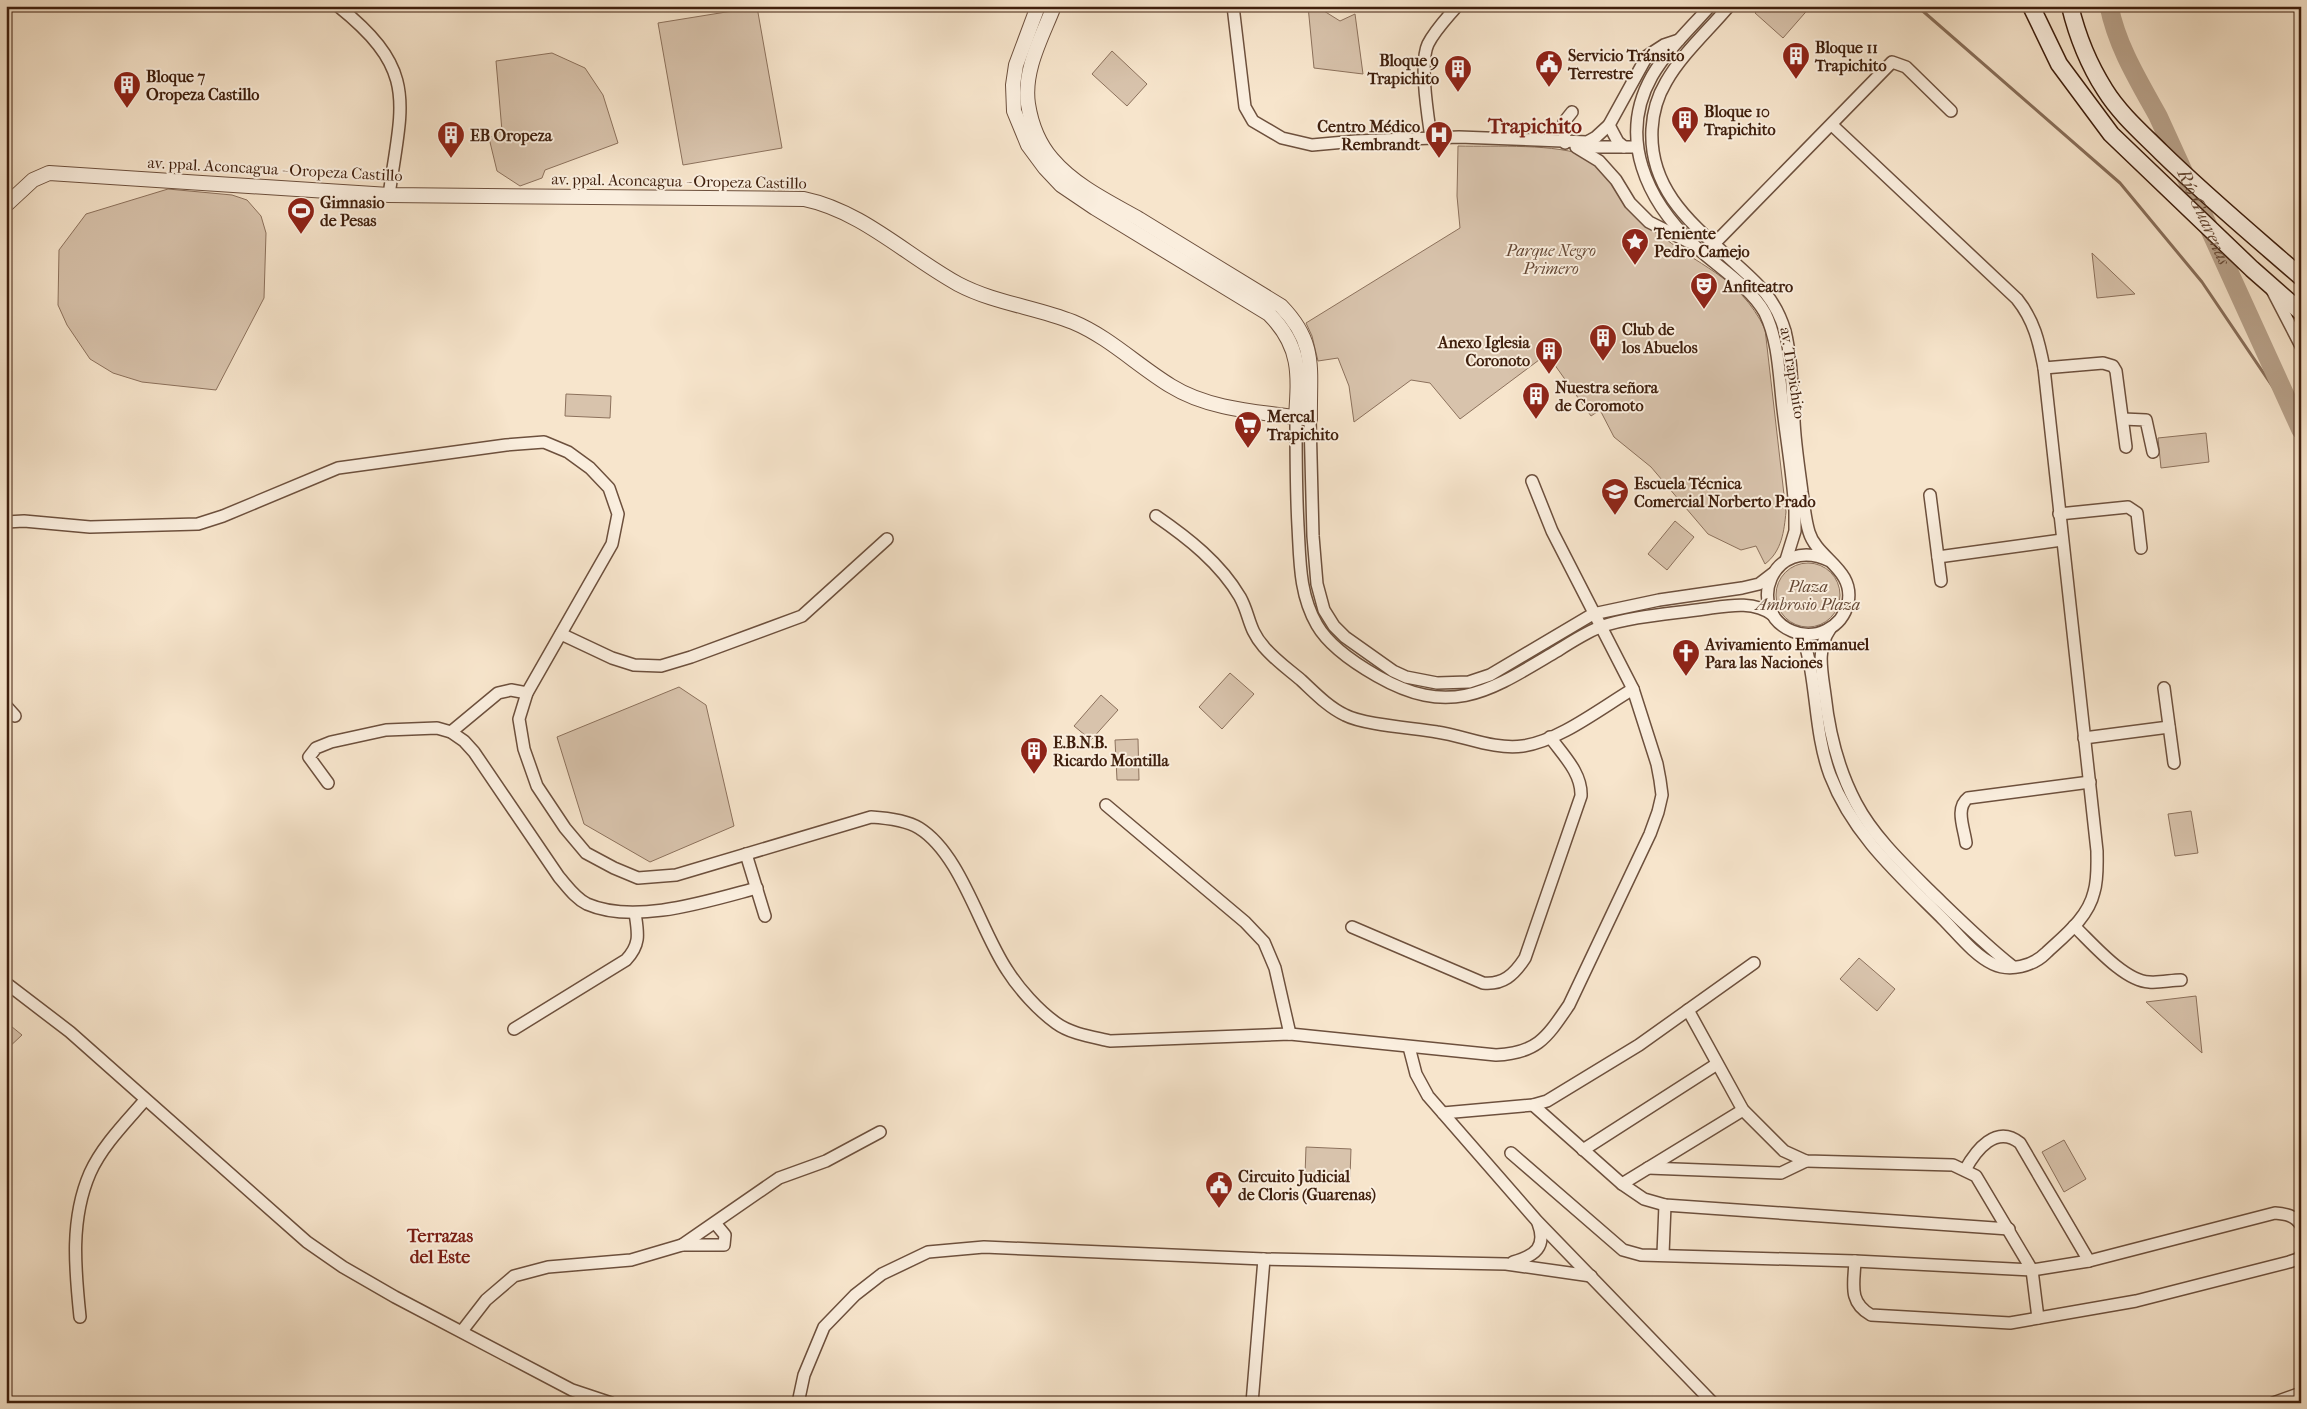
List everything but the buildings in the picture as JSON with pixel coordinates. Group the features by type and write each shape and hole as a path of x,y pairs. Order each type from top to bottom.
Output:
{"main road":[{"path":"2031,6 2059,64 2111,134 2252,269 2301,312"},
{"path":"2070,6 2080,40 2091,63 2105,90 2128,119 2221,208 2301,277"}],"street":[{"path":"338,6 368,32 383,50 394,68 400,89 402,106 389,195"},
{"path":"1038,6 1016,65 1013,85 1014,112 1028,146 1061,186 1269,314 1284,329 1294,348 1303,418 1320,597 1324,610 1334,626 1363,650 1393,671 1406,677 1438,683 1469,682 1490,675 1593,614 1659,600 1760,584 1786,560 1796,555 1820,555 1830,561"},
{"path":"1054,6 1031,63 1028,82 1028,102 1032,120 1042,144 1052,159 1082,185 1281,306 1295,319 1303,332 1309,350 1296,477 1302,590 1318,626 1346,656 1400,689 1437,698 1460,698 1485,691 1601,627 1639,618 1728,606 1750,605 1766,610 1791,631 1802,635 1821,633 1830,628"},
{"path":"1233,6 1245,107 1253,121 1282,138 1312,145 1356,140 1459,137 1571,145 1637,147"},
{"path":"1431,138 1425,90 1426,51 1431,39 1457,6"},
{"name":"av. Trapichito","path":"1710,6 1660,63 1645,90 1637,123 1637,147 1647,184 1655,200 1693,245 1759,304 1774,337 1795,511 1795,531 1786,560"},
{"path":"1729,6 1677,65 1666,81 1654,108 1652,126 1653,156 1664,188 1687,218 1772,298 1782,321 1790,362 1795,437 1806,524 1817,549 1840,569 1846,580 1848,592 1844,613 1823,638 1821,650 1826,709 1831,738 1855,802 1864,817 1898,860 1983,943 2014,967"},
{"name":"av. Trapichito","path":"1609,124 1647,56 1664,45 1679,40"},
{"path":"1704,253 1892,62 1906,67 1951,111"},
{"path":"1572,112 1564,122 1571,145 1599,161 1616,180 1630,203 1650,222 1693,245"},
{"path":"1571,145 1587,142 1596,137 1609,124 1618,142 1624,147"},
{"path":"1802,635 1808,650 1818,734 1823,754 1843,804 1871,846 1890,868 1980,955 1994,965 2014,967 2029,965 2043,957 2086,911 2094,893 2098,851 2044,368 2032,322 2018,299 1832,125"},
{"name":"av. ppal. Aconcagua - Oropeza Castillo","path":"6,205 33,180 50,173 389,195 804,199 820,202 864,223 961,285 996,300 1074,323 1095,334 1172,387 1192,397 1236,408 1303,418"},
{"path":"2269,284 2301,346"},
{"path":"2044,368 2103,363 2112,366 2116,371 2126,447"},
{"path":"2123,419 2146,420 2153,452"},
{"path":"6,522 24,521 90,527 198,524 224,516 338,468 506,445 544,442 568,452 590,468 609,488 618,514 612,544 527,693 519,719 524,749 537,786 565,828 586,853 638,878 676,875 871,817 888,818 919,828 937,844 956,871 1007,970 1031,1000 1057,1024 1082,1034 1110,1041 1290,1034 1496,1055 1518,1054 1537,1045 1570,1005 1658,812 1662,795 1657,764 1633,689 1552,531 1532,481"},
{"path":"1930,495 1941,581"},
{"path":"2059,514 2128,508 2134,510 2137,513 2141,548"},
{"path":"1156,516 1182,534 1217,566 1233,585 1242,601 1254,636 1265,648 1332,708 1346,716 1362,721 1440,732 1504,746 1522,746 1550,737 1633,689"},
{"path":"560,634 612,658 634,665 661,666 691,657 802,616 886,539"},
{"path":"1938,557 2062,540"},
{"path":"1772,574 1767,593 1768,605 1773,615"},
{"path":"2164,688 2174,763"},
{"path":"451,732 498,693 511,690 527,693"},
{"path":"6,706 15,716"},
{"path":"2084,738 2169,727"},
{"path":"328,783 309,758 316,748 331,742 386,730 429,728 451,732 464,741 474,752 559,877 575,895 586,903 602,908 635,912 697,904 757,888"},
{"path":"1352,927 1483,983 1501,982 1509,977 1524,958 1582,796 1582,788 1577,774 1550,737"},
{"path":"1966,843 1961,809 1963,802 1968,798 2090,782"},
{"path":"1106,805 1245,922 1264,942 1275,968 1290,1034"},
{"path":"746,854 765,916"},
{"path":"514,1029 626,960 634,951 637,942 635,912"},
{"path":"2074,926 2104,955 2138,980 2149,982 2181,980"},
{"path":"1443,1114 1533,1105 1547,1101 1639,1045 1754,963"},
{"path":"6,983 70,1032 307,1242 343,1267 395,1297 572,1390 611,1403"},
{"path":"1688,1010 1743,1110 1784,1150 1806,1161 1953,1165 1976,1176 2032,1270 2038,1318"},
{"path":"1408,1047 1416,1074 1428,1096 1443,1114 1537,1221 1713,1403"},
{"path":"1582,1150 1717,1064"},
{"path":"80,1317 74,1263 81,1202 90,1173 113,1138 145,1100"},
{"path":"1533,1105 1622,1184 1644,1199 1665,1205 2009,1229"},
{"path":"1622,1184 1743,1110"},
{"path":"682,1245 779,1178 826,1161 880,1132"},
{"path":"1966,1170 1977,1150 1988,1141 2000,1136 2013,1137 2020,1143 2090,1261"},
{"path":"1511,1152 1623,1250 1641,1255 1663,1254 1855,1260 2032,1270 2090,1261 2275,1213 2288,1214 2297,1219 2301,1225"},
{"path":"1648,1168 1781,1173 1806,1161"},
{"path":"1663,1254 1665,1205"},
{"path":"1506,1264 1528,1258 1535,1252 1540,1244 1542,1234 1537,1221"},
{"path":"462,1331 486,1300 514,1276 548,1267 631,1260 682,1245 724,1245 725,1235 715,1223"},
{"path":"798,1403 804,1375 824,1327 855,1295 882,1274 928,1252 984,1247 1264,1259 1506,1264 1591,1276"},
{"path":"1855,1260 1854,1296 1858,1305 1871,1315 2001,1323 2157,1296 2289,1262 2298,1259 2301,1255"},
{"path":"1252,1403 1264,1259"},
{"path":"2273,1403 2301,1393"}],"green space":[{"path":"1308,6 1316,6 1340,21 1355,14 1363,74 1314,68"},
{"path":"1761,6 1811,6 1783,38 1755,13"},
{"path":"757,7 782,148 683,165 658,23"},
{"path":"1112,51 1147,84 1127,106 1092,74"},
{"path":"552,53 585,68 603,95 618,143 545,170 542,178 520,186 497,171 489,138 502,131 496,61"},
{"name":"Parque Negro Primero","path":"1458,146 1543,148 1590,157 1656,231 1729,283 1754,310 1765,329 1786,512 1779,547 1765,564 1756,546 1741,550 1708,534 1651,467 1614,437 1600,410 1591,416 1547,354 1460,419 1430,383 1411,380 1354,422 1349,386 1338,358 1318,361 1312,336 1306,323 1460,228 1457,196"},
{"path":"168,189 232,195 247,200 261,216 266,233 264,298 216,390 142,382 113,373 90,359 67,325 58,305 59,250 86,214"},
{"path":"2092,253 2135,294 2097,298"},
{"path":"566,394 611,396 610,418 565,416"},
{"path":"2206,433 2209,462 2161,468 2158,438"},
{"path":"1675,521 1694,537 1667,570 1648,554"},
{"name":"Plaza Ambrosio Plaza","path":"1808,563 1826,569 1834,577 1840,595 1834,613 1826,621 1808,627 1790,621 1782,613 1776,595 1782,577 1790,569"},
{"path":"1230,673 1254,694 1222,729 1199,707"},
{"path":"679,687 706,705 734,826 650,862 584,824 557,737"},
{"path":"1101,695 1118,710 1091,740 1074,726"},
{"path":"1138,739 1139,780 1117,780 1115,740"},
{"path":"2191,811 2198,853 2175,856 2168,814"},
{"path":"1859,958 1895,989 1877,1011 1840,979"},
{"path":"2196,996 2202,1053 2146,1002"},
{"path":"6,1022 22,1035 6,1050"},
{"path":"2064,1140 2086,1179 2064,1192 2042,1152"},
{"path":"1306,1147 1351,1149 1350,1177 1305,1175"}],"waterway":[{"path":"1917,6 2120,183 2202,282 2300,427"},
{"name":"Río Guarenas","path":"2109,6 2123,49 2158,116 2301,430"}],"place":[{"name":"Bloque 11 Trapichito","path":"1796,80"},
{"name":"Servicio Tránsito Terrestre","path":"1549,88"},
{"name":"Bloque 9 Trapichito","path":"1458,93"},
{"name":"Bloque 7 Oropeza Castillo","path":"127,109"},
{"name":"Bloque 10 Trapichito","path":"1685,144"},
{"name":"EB Oropeza","path":"451,159"},
{"name":"Centro Médico Rembrandt","path":"1439,159"},
{"name":"Gimnasio de Pesas","path":"301,235"},
{"name":"Teniente Pedro Camejo","path":"1635,266"},
{"name":"Anfiteatro","path":"1704,310"},
{"name":"Club de los Abuelos","path":"1603,362"},
{"name":"Anexo Iglesia Coronoto","path":"1549,375"},
{"name":"Nuestra señora de Coromoto","path":"1536,420"},
{"name":"Mercal Trapichito","path":"1248,449"},
{"name":"Escuela Técnica Comercial Norberto Prado","path":"1615,516"},
{"name":"Avivamiento Emmanuel Para las Naciones","path":"1686,677"},
{"name":"E.B.N.B. Ricardo Montilla","path":"1034,775"},
{"name":"Circuito Judicial de Cloris (Guarenas)","path":"1219,1209"}],"district":[{"name":"Trapichito","path":"1535,126"},
{"name":"Terrazas del Este","path":"440,1246"}]}
